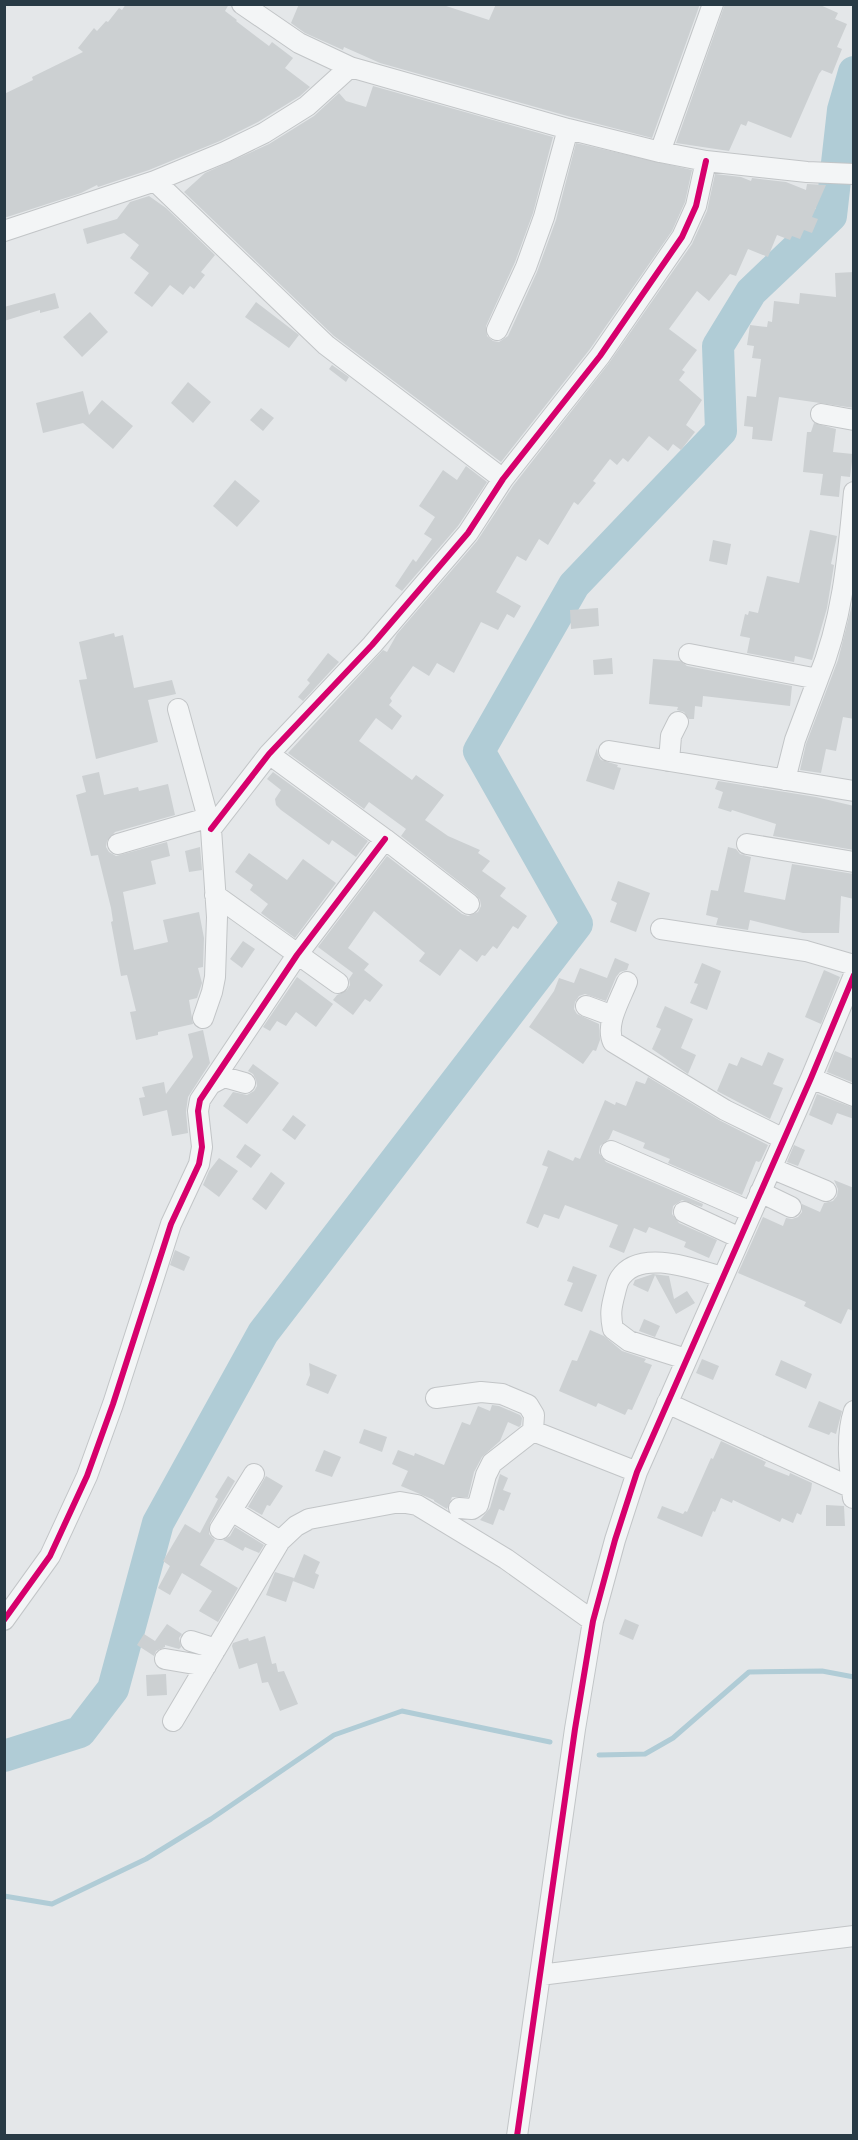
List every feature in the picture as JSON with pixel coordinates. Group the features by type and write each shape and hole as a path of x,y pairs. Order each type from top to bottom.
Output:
{"street":[{"path":"242,4 299,43 350,67 568,129 660,152 706,160 807,172 854,174"},
{"path":"660,152 713,4"},
{"path":"4,231 155,181 225,152 264,133 307,106 350,67"},
{"path":"497,330 526,267 541,227 568,129"},
{"path":"118,843 209,823 269,754 372,645 433,576 468,533 503,479 600,356 682,237 696,206 706,160"},
{"path":"155,181 326,345 503,479"},
{"path":"821,414 854,420"},
{"path":"785,780 795,740 849,590 854,492"},
{"path":"689,654 818,679"},
{"path":"178,709 209,823 215,896 215,977 203,1018"},
{"path":"669,761 671,736 678,722"},
{"path":"609,751 854,791"},
{"path":"269,754 469,904"},
{"path":"4,1620 50,1556 87,1476 113,1404 171,1224 199,1164 202,1147 198,1111 200,1100 297,955 385,839"},
{"path":"747,844 854,862"},
{"path":"215,896 338,983"},
{"path":"517,2136 575,1729 593,1621 637,1472 811,1078 853,976 806,951 661,929"},
{"path":"627,982 613,1016 610,1034 613,1042 725,1110 784,1139"},
{"path":"586,1006 613,1016"},
{"path":"211,1084 224,1077 245,1083"},
{"path":"811,1078 854,1096"},
{"path":"611,1151 751,1212"},
{"path":"771,1168 826,1191"},
{"path":"760,1192 791,1208"},
{"path":"684,1212 740,1238"},
{"path":"686,1359 629,1341 613,1329 610,1312 619,1279 633,1266 658,1262 693,1268 722,1277"},
{"path":"436,1398 481,1392 502,1394 528,1405 534,1415 533,1431 492,1463 486,1475 478,1505 472,1509 459,1508"},
{"path":"667,1403 853,1494"},
{"path":"853,1494 849,1442 850,1421 854,1411"},
{"path":"533,1431 637,1472"},
{"path":"220,1529 254,1474"},
{"path":"173,1721 280,1541 296,1526 309,1519 400,1502 417,1505 506,1559 593,1621"},
{"path":"232,1511 280,1541"},
{"path":"191,1641 211,1658"},
{"path":"165,1659 211,1658"},
{"path":"540,1975 854,1936"}],"building":[{"path":"126,4 229,4 225,11 236,21 269,46 272,42 293,58 285,68 310,87 300,96 258,122 220,141 149,170 98,187 97,185 81,193 4,218 4,94 33,80 32,77 83,52 78,48 94,28 97,31 119,8 122,10"},
{"path":"299,4 440,4 489,20 496,4 700,4 652,138 380,63 344,47 343,50 305,33 291,23"},
{"path":"725,4 818,4 838,13 835,19 847,24 837,47 842,49 832,74 822,70 819,74 791,138 748,121 746,126 741,124 729,151 676,143"},
{"path":"373,86 553,137 533,213 515,262 486,326 487,336 493,341 499,342 508,336 537,272 556,220 576,143 692,170 685,202 672,231 590,349 501,462 334,336 184,192 205,173 269,144 314,116 339,93 346,101 366,107"},
{"path":"715,174 741,177 751,181 752,178 786,182 806,190 807,184 826,185 812,217 818,219 812,233 804,230 800,239 792,236 790,240 777,235 768,257 748,249 736,276 730,274 709,301 697,291 669,329 697,350 682,370 685,372 679,380 702,400 686,425 695,432 681,450 673,444 668,451 649,436 628,462 623,458 617,465 610,459 593,481 596,483 578,505 574,502 548,545 539,539 526,561 517,556 496,592 521,606 514,618 507,614 498,630 481,622 454,673 437,663 429,676 413,666 390,698 392,701 389,705 402,716 392,730 376,718 359,741 412,780 416,775 444,795 425,820 448,836 480,850 478,853 490,861 482,871 506,888 500,896 527,916 518,929 513,926 497,949 493,946 477,962 460,949 440,976 419,961 425,953 374,911 348,948 369,964 364,970 383,985 370,1002 365,999 353,1015 333,1000 347,990 353,973 318,947 387,856 462,914 468,916 478,912 481,906 480,900 401,836 406,829 369,802 364,809 288,753 383,650 387,652 397,634 477,541 513,486 609,363 692,244 707,211"},
{"path":"149,196 166,208 215,255 201,272 205,275 194,289 190,286 183,295 170,285 152,307 134,293 149,273 130,258 139,245 124,233 87,244 83,229 117,219 130,202"},
{"path":"854,272 854,408 779,397 772,441 752,439 753,427 744,426 747,396 756,397 761,359 752,358 754,346 747,345 750,325 767,327 768,321 772,322 774,301 799,304 800,293 836,297 835,273"},
{"path":"55,293 59,308 40,313 40,310 4,321 4,307"},
{"path":"256,302 299,335 289,348 245,317"},
{"path":"90,312 108,332 82,357 63,337"},
{"path":"332,365 349,377 346,382 329,369"},
{"path":"188,382 211,402 193,423 171,403"},
{"path":"83,391 89,415 102,400 133,426 113,449 83,423 43,433 36,403"},
{"path":"261,408 274,418 263,431 250,420"},
{"path":"814,423 836,429 833,452 853,454 850,477 841,476 839,497 820,495 823,474 803,472 807,432 811,432"},
{"path":"466,466 487,482 458,526 402,591 395,586 413,559 416,562 432,539 424,534 435,517 419,506 443,470 457,480"},
{"path":"235,480 260,501 237,527 213,506"},
{"path":"810,530 837,536 831,564 834,565 827,608 812,660 795,656 794,662 747,653 750,638 740,636 745,614 748,615 749,611 758,613 767,576 799,583"},
{"path":"713,540 731,544 727,565 709,561"},
{"path":"854,597 854,719 843,717 836,751 826,749 821,773 800,770 806,744 838,660"},
{"path":"598,608 599,626 571,629 570,610"},
{"path":"114,633 115,637 123,635 134,688 172,680 176,694 148,700 158,742 96,759 79,680 87,679 79,642"},
{"path":"328,653 339,662 303,701 298,697 310,683 307,680"},
{"path":"612,658 613,674 594,675 593,660"},
{"path":"653,659 680,661 687,666 792,686 790,706 703,696 702,707 695,706 694,719 689,719 684,712 677,710 678,707 649,704"},
{"path":"597,748 601,760 621,768 614,790 586,781"},
{"path":"99,772 104,795 138,787 139,791 168,784 175,815 115,832 107,841 106,847 109,852 116,856 167,842 170,856 151,861 156,884 123,892 134,950 168,942 163,920 199,912 204,938 203,967 198,968 202,983 197,998 189,1000 193,1024 136,1040 130,1012 136,1011 127,975 121,976 111,922 113,921 111,908 98,855 91,856 76,795 86,792 82,776"},
{"path":"273,772 368,841 356,857 332,840 329,845 276,805 275,799 281,790 267,779"},
{"path":"718,781 816,797 854,806 854,850 773,836 776,824 718,808 723,792 715,789"},
{"path":"200,847 202,870 189,872 185,851"},
{"path":"728,847 751,857 744,892 785,900 792,864 854,874 854,899 841,896 839,933 803,933 750,920 748,930 716,925 718,918 706,915 711,890 718,891"},
{"path":"249,853 287,880 303,859 336,883 295,938 261,913 268,904 250,890 253,885 235,872"},
{"path":"618,881 650,893 636,932 610,922 617,903 611,900"},
{"path":"243,941 255,949 242,968 230,959"},
{"path":"615,958 629,964 627,970 620,972 616,977 606,1001 585,994 579,996 575,1002 574,1009 577,1014 599,1024 600,1040 596,1051 593,1050 583,1064 529,1027 554,991 559,978 574,983 580,968 607,978"},
{"path":"702,963 721,971 707,1010 690,1003 698,984 694,983"},
{"path":"824,970 840,977 821,1024 805,1017"},
{"path":"297,977 333,1004 316,1027 296,1012 286,1026 277,1021 270,1031 263,1027"},
{"path":"665,1006 693,1019 681,1048 696,1055 688,1074 652,1049 661,1029 656,1027"},
{"path":"203,1030 210,1063 188,1097 186,1112 188,1133 172,1136 167,1110 143,1116 139,1098 145,1097 142,1087 164,1082 166,1094 193,1057 188,1034"},
{"path":"835,1051 854,1059 854,1083 827,1072"},
{"path":"768,1052 784,1059 773,1084 783,1088 770,1119 717,1091 729,1063 737,1066 741,1057 762,1066"},
{"path":"253,1064 279,1083 247,1124 223,1106 233,1092 247,1095 254,1091 257,1086 256,1080 248,1071"},
{"path":"648,1077 719,1120 768,1145 761,1160 756,1161 742,1195 668,1163 670,1159 643,1148 645,1143 613,1130 609,1139 600,1146 599,1153 606,1162 703,1204 702,1207 682,1200 673,1206 672,1214 679,1223 717,1240 709,1258 684,1247 686,1242 649,1227 646,1233 634,1228 624,1253 609,1247 618,1225 565,1205 559,1219 544,1214 538,1228 526,1223 548,1167 542,1165 548,1150 573,1161 575,1157 580,1159 605,1100 615,1105 616,1102 626,1106 636,1081 645,1084"},
{"path":"817,1094 854,1108 854,1119 837,1113 832,1125 809,1115"},
{"path":"293,1115 306,1125 295,1140 282,1130"},
{"path":"245,1144 261,1155 251,1168 236,1157"},
{"path":"794,1145 805,1150 798,1166 787,1162"},
{"path":"219,1158 238,1171 219,1197 203,1185 209,1171"},
{"path":"271,1172 285,1183 266,1210 252,1199"},
{"path":"834,1180 854,1188 854,1311 848,1309 841,1324 804,1306 806,1302 738,1273 763,1217 783,1226 786,1218 798,1217 802,1212 802,1204 820,1212 824,1203 833,1201 837,1196 838,1189"},
{"path":"175,1250 190,1257 184,1271 170,1265"},
{"path":"573,1266 597,1275 582,1312 564,1305 573,1283 567,1281"},
{"path":"653,1274 669,1276 674,1299 687,1291 695,1303 676,1314 655,1275 648,1292 633,1285 635,1280"},
{"path":"644,1319 660,1326 655,1337 639,1331"},
{"path":"590,1330 604,1336 622,1351 646,1359 644,1362 652,1365 632,1410 628,1409 625,1415 598,1403 596,1407 559,1391 572,1360 577,1361"},
{"path":"702,1359 719,1366 713,1380 696,1373"},
{"path":"781,1360 812,1374 806,1389 775,1375"},
{"path":"309,1363 337,1375 328,1394 306,1385 310,1375"},
{"path":"819,1401 842,1411 836,1434 831,1432 829,1435 808,1427"},
{"path":"492,1405 520,1415 521,1425 519,1427 508,1422 500,1441 482,1457 474,1472 468,1497 452,1497 447,1509 434,1500 401,1486 408,1471 392,1464 398,1450 414,1456 415,1453 444,1465 462,1422 470,1425 478,1406 490,1411"},
{"path":"364,1429 387,1437 382,1452 359,1443"},
{"path":"721,1441 766,1462 764,1466 789,1476 790,1473 812,1483 801,1515 797,1513 793,1523 782,1518 780,1522 733,1500 732,1503 721,1498 702,1537 657,1518 662,1506 683,1514 687,1512"},
{"path":"324,1450 341,1457 332,1477 315,1471"},
{"path":"500,1474 508,1478 503,1490 511,1493 504,1511 499,1509 493,1525 480,1520 490,1508"},
{"path":"228,1476 235,1481 210,1523 209,1534 215,1540 200,1565 238,1588 218,1622 199,1611 212,1591 182,1573 170,1595 158,1588 170,1566 163,1561 185,1524 200,1533 218,1499 215,1497"},
{"path":"266,1476 283,1486 270,1506 267,1505 262,1515 248,1507"},
{"path":"826,1505 844,1506 845,1526 826,1526"},
{"path":"235,1527 264,1545 259,1553 245,1547 243,1551 223,1540 230,1536"},
{"path":"304,1554 320,1562 315,1573 319,1575 314,1589 293,1581"},
{"path":"275,1572 294,1578 286,1602 266,1595"},
{"path":"625,1619 639,1625 633,1640 619,1634"},
{"path":"167,1624 182,1634 179,1638 181,1647 179,1649 165,1645 156,1651 154,1656 137,1645 144,1634 155,1641"},
{"path":"265,1636 272,1664 276,1663 278,1672 284,1671 298,1704 280,1711 268,1682 262,1683 257,1663 239,1669 232,1646 233,1643 248,1638 249,1641"},
{"path":"166,1674 167,1695 147,1696 146,1675"}],"waterway":[{"path":"4,1756 80,1732 113,1689 158,1523 263,1333 577,924 479,751 574,585 721,431 718,346 751,292 831,216 843,110 854,72"},
{"path":"599,1755 645,1754 673,1738 749,1672 822,1671 854,1677"},
{"path":"4,1896 52,1904 146,1859 211,1819 334,1735 402,1711 550,1742"}],"cycle path":[{"path":"211,829 269,754 372,645 468,533 503,479 600,356 682,237 696,206 706,161"},
{"path":"4,1620 50,1556 87,1476 113,1404 171,1224 199,1164 202,1147 198,1111 200,1100 297,955 385,839"},
{"path":"517,2136 575,1729 593,1621 615,1540 637,1472 811,1078 854,975"}]}
